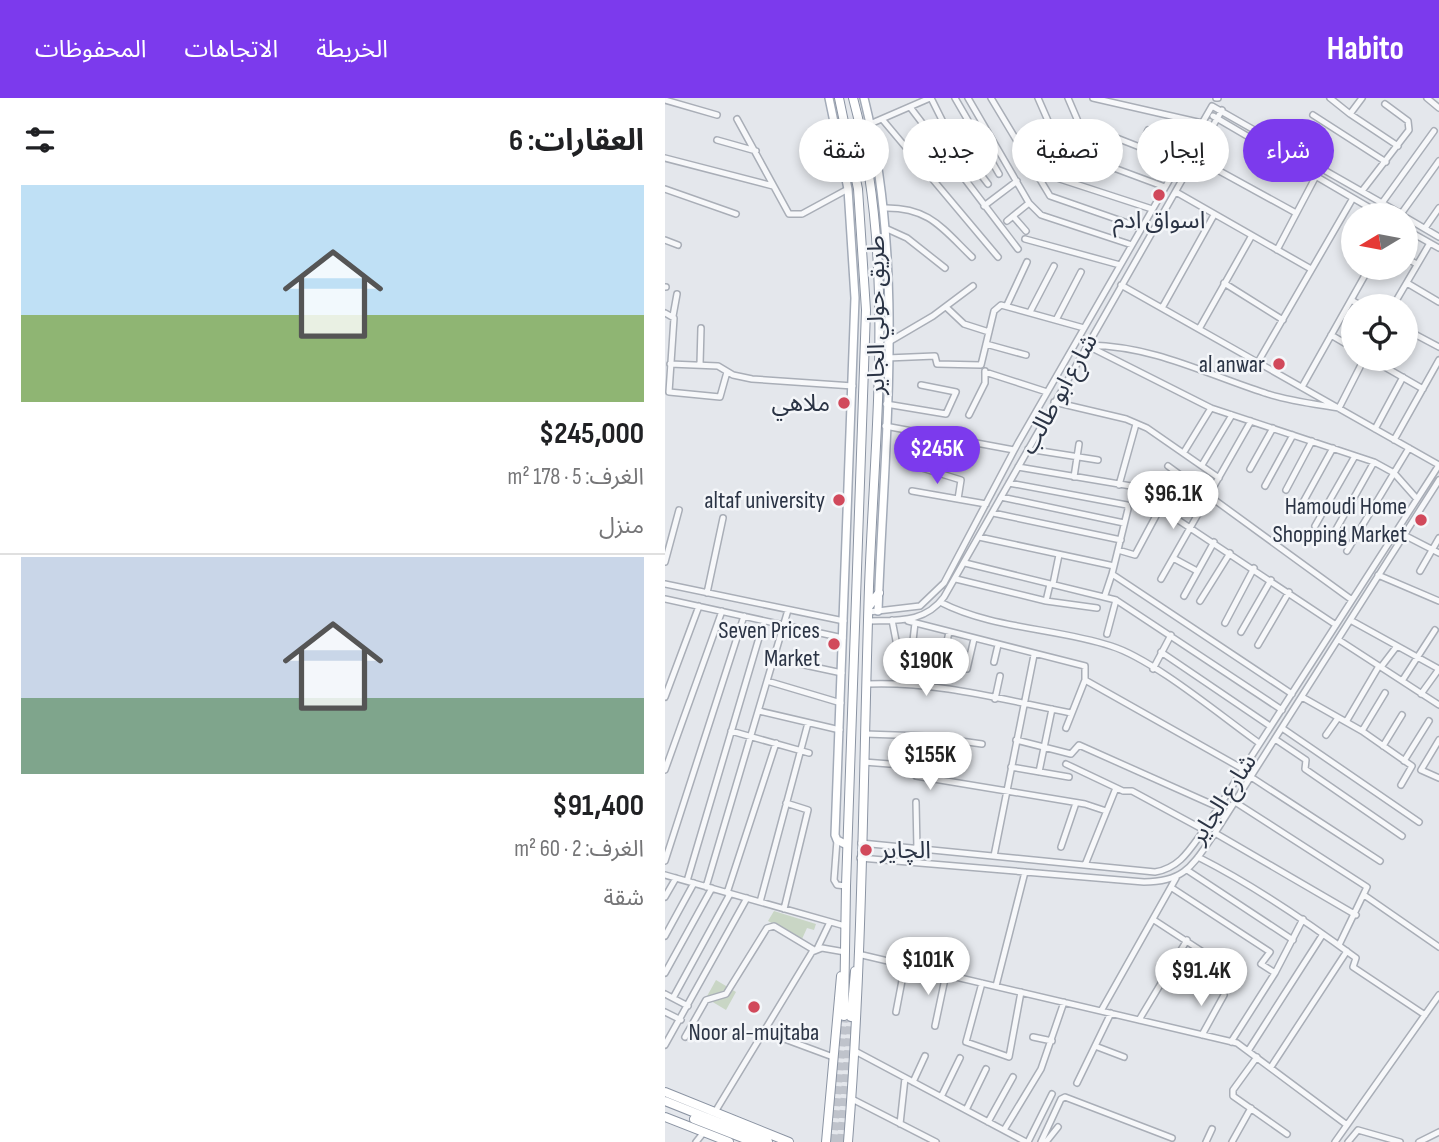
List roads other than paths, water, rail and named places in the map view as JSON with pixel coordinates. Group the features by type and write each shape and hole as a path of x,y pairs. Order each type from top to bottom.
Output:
{"highway":[{"name":"طريق حولي الجاير","path":"839,98 844,119"},
{"name":"طريق حولي الجاير","path":"853,98 859,119"},
{"name":"طريق حولي الجاير","path":"845,952 866,294 856,182"},
{"name":"طريق حولي الجاير","path":"859,954 881,228 870,182"},
{"path":"859,200 866,204 873,200"},
{"path":"862,229 869,225 881,228"},
{"path":"854,359 864,360"},
{"path":"875,425 885,426"},
{"path":"847,546 857,546"},
{"path":"871,613 879,593"},
{"path":"842,668 854,665"},
{"path":"845,952 847,1016 859,954"},
{"path":"825,1141 845,952"},
{"path":"848,1142 859,954"},
{"path":"665,1092 789,1142"},
{"path":"665,1101 768,1142"},
{"path":"665,1107 753,1142"},
{"path":"665,1117 729,1142"}],"main road":[{"path":"829,98 834,119"},
{"path":"864,98 869,119"},
{"path":"847,182 855,272 854,359 837,840 847,845"},
{"path":"879,593 889,270 881,228 884,208 880,182"}],"street":[{"path":"882,119 910,107 919,100 931,98 947,130 988,184"},
{"path":"955,98 999,174"},
{"path":"968,98 1012,173"},
{"path":"991,98 1050,196 1142,228"},
{"path":"1038,98 1047,119"},
{"path":"1068,98 1077,119"},
{"path":"1093,98 1185,119"},
{"path":"1217,98 1219,108 1243,122"},
{"path":"1330,98 1398,146"},
{"path":"1350,114 1362,98"},
{"path":"1427,98 1439,107"},
{"path":"665,100 717,115"},
{"path":"1362,191 1398,146 1410,126 1408,121 1385,104"},
{"path":"910,107 1018,249"},
{"name":"شارع ابو طالب","path":"1204,119 1208,113 1219,108"},
{"name":"شارع ابو طالب","path":"1216,118 1219,108"},
{"path":"1208,113 1243,134"},
{"path":"1313,115 1386,162"},
{"path":"737,119 789,214 794,216 848,189"},
{"path":"889,127 998,257"},
{"path":"1334,175 1382,203 1434,131"},
{"path":"717,140 756,151"},
{"path":"665,158 773,186"},
{"path":"1411,203 1439,161"},
{"path":"1123,171 1165,187"},
{"path":"1229,176 1296,213"},
{"path":"985,206 1016,182"},
{"path":"1018,182 1029,203 1041,215 1132,245"},
{"path":"1070,182 1152,209"},
{"name":"شارع ابو طالب","path":"871,613 912,609 936,593 1014,450 1168,182"},
{"name":"شارع ابو طالب","path":"871,613 890,620 902,620 925,615 940,602 956,579 1070,372 1181,182"},
{"path":"1277,250 1313,182"},
{"path":"1326,182 1362,203"},
{"path":"665,189 736,214"},
{"path":"1176,192 1251,237 1311,268"},
{"path":"1258,362 1353,198"},
{"path":"1007,221 1029,203"},
{"path":"884,208 904,208 923,213 972,257"},
{"path":"1425,229 1439,208"},
{"path":"1162,308 1214,215"},
{"path":"1013,216 1026,231"},
{"path":"1418,225 1439,237"},
{"path":"881,228 907,238 945,268"},
{"path":"1418,236 1439,248"},
{"path":"1199,329 1251,237"},
{"path":"1025,239 1120,265"},
{"path":"665,240 678,245"},
{"path":"1418,262 1430,243"},
{"path":"1007,305 1027,262"},
{"path":"1030,312 1054,266"},
{"path":"1056,320 1081,272"},
{"path":"1400,294 1409,280"},
{"path":"1224,283 1283,320"},
{"path":"1407,283 1439,302"},
{"path":"1121,285 1439,465"},
{"path":"887,342 946,307 973,286"},
{"path":"677,294 668,339 669,392 722,396 727,372"},
{"path":"969,415 985,383 985,372 981,365 997,307 1007,305 1084,328"},
{"path":"946,307 964,324 989,332"},
{"path":"665,313 673,316"},
{"path":"1302,387 1341,318"},
{"path":"700,364 701,328"},
{"path":"1331,335 1341,341"},
{"path":"1418,336 1439,348"},
{"path":"986,344 1026,355"},
{"path":"1086,345 1211,408 1374,462 1394,473 1417,499"},
{"path":"1086,345 1112,346 1171,356 1267,394 1339,408"},
{"path":"887,358 935,356 937,364 981,365"},
{"path":"1394,440 1439,360"},
{"path":"668,367 700,364 718,366 727,372 753,379 853,387"},
{"path":"1061,368 1070,372"},
{"path":"1339,408 1358,371"},
{"path":"1392,371 1423,389"},
{"path":"985,372 1047,392"},
{"path":"1375,429 1403,377"},
{"path":"886,404 946,414 956,393 921,385"},
{"path":"1054,402 1136,424 1184,452 1219,478"},
{"path":"1184,452 1211,408"},
{"path":"1202,465 1232,415"},
{"path":"1161,579 1251,421"},
{"path":"1119,485 1136,424"},
{"path":"885,426 1014,450"},
{"path":"1250,470 1273,428"},
{"path":"1265,486 1293,435"},
{"path":"1286,490 1311,441"},
{"path":"1073,477 1079,444"},
{"path":"1301,506 1333,448"},
{"path":"1347,551 1409,448"},
{"path":"1028,449 1098,460"},
{"path":"1315,526 1355,456"},
{"path":"1334,533 1374,462"},
{"name":"شارع الجاير","path":"861,843 1164,870 1186,855 1204,830 1439,465"},
{"path":"1168,466 1352,600"},
{"path":"1018,467 1131,486 1336,625"},
{"path":"922,468 961,480 958,499"},
{"name":"شارع الجاير","path":"1177,878 1198,857 1215,833 1439,480"},
{"path":"1009,483 1127,505 1121,540 1105,595"},
{"path":"912,491 986,504"},
{"path":"1001,497 1124,523"},
{"path":"665,562 680,510"},
{"path":"1118,550 1135,555 1158,512 1163,510"},
{"path":"993,513 1121,540"},
{"path":"707,593 723,518"},
{"path":"1404,535 1439,553"},
{"path":"979,537 1114,566"},
{"path":"1420,571 1439,538"},
{"path":"1184,596 1214,542"},
{"path":"1200,601 1230,553"},
{"path":"1046,601 1059,555"},
{"path":"1173,558 1197,571"},
{"path":"1376,561 1385,565"},
{"path":"965,563 1105,595 1116,600 1282,710"},
{"path":"1225,623 1254,568"},
{"path":"1112,574 1292,694"},
{"path":"1378,575 1439,601"},
{"path":"956,579 1046,601 1097,608"},
{"path":"1241,632 1271,580"},
{"path":"665,584 844,621"},
{"path":"1258,645 1289,592"},
{"path":"665,599 843,638"},
{"path":"1108,634 1116,600"},
{"path":"940,602 965,613 1114,647 1153,668 1259,743"},
{"path":"665,697 699,607"},
{"path":"665,973 709,888 789,610"},
{"path":"665,770 722,611"},
{"path":"888,611 904,682"},
{"path":"665,861 744,617"},
{"path":"902,620 1085,666 1085,680 1066,727"},
{"path":"687,881 764,621"},
{"path":"1352,621 1439,667 1421,694"},
{"path":"911,657 915,623"},
{"path":"1402,681 1435,630"},
{"path":"942,664 949,632"},
{"path":"1153,668 1171,635"},
{"path":"967,669 974,639"},
{"path":"1339,640 1439,704"},
{"path":"994,662 997,645"},
{"path":"1346,722 1380,667 1397,646"},
{"path":"1161,652 1270,726"},
{"path":"994,856 1034,655"},
{"path":"800,664 842,668"},
{"path":"995,699 1000,676"},
{"path":"1085,680 1243,769"},
{"path":"768,681 841,704"},
{"path":"867,684 904,682 1071,713"},
{"path":"1362,731 1385,692"},
{"path":"1302,697 1362,731 1412,766 1439,778"},
{"path":"1039,772 1052,709"},
{"path":"759,711 840,730"},
{"path":"1383,746 1402,715"},
{"path":"1326,735 1338,718"},
{"path":"1405,761 1429,721"},
{"path":"760,902 807,723"},
{"path":"1282,728 1419,822"},
{"path":"731,731 809,752"},
{"path":"865,734 925,736 982,744"},
{"path":"1275,739 1306,760 1305,769 1402,836"},
{"path":"1016,740 1071,754 1079,745 1218,807"},
{"path":"1421,770 1439,740"},
{"path":"673,998 729,893 776,743"},
{"path":"864,762 915,766 916,776 1076,803 1106,811"},
{"path":"1066,764 1116,788 1132,791 1204,830"},
{"path":"1401,785 1412,766"},
{"path":"1011,767 1069,777"},
{"path":"1251,777 1380,861"},
{"path":"1085,865 1116,788"},
{"path":"916,802 917,849"},
{"path":"1235,802 1367,887 1339,946"},
{"path":"784,909 808,810 786,803"},
{"path":"1061,847 1076,803"},
{"path":"1215,833 1356,915"},
{"path":"837,840 834,880 837,885 846,886"},
{"path":"1198,857 1247,882 1303,919 1356,958 1353,967 1425,1015"},
{"path":"860,858 1144,882 1177,878 1101,1011"},
{"path":"996,986 1025,859"},
{"path":"1187,870 1293,940"},
{"path":"665,875 845,926"},
{"path":"665,897 676,878"},
{"path":"665,936 694,883"},
{"path":"1173,888 1270,952 1261,964 1275,973"},
{"path":"1364,895 1439,947"},
{"path":"665,1045 747,898"},
{"path":"1231,1042 1275,973 1303,919"},
{"path":"1154,920 1229,969"},
{"path":"715,1112 830,922"},
{"path":"685,1037 706,1000 726,994 767,928 774,926 815,949 845,952"},
{"path":"1248,1051 1323,934"},
{"path":"1139,1020 1187,940"},
{"path":"1271,1068 1347,951"},
{"path":"859,954 1231,1042 1257,1057 1347,1125"},
{"path":"896,1012 905,965"},
{"path":"935,1026 946,974"},
{"path":"982,983 966,1042 1009,1057 1021,992"},
{"path":"665,994 688,1006"},
{"path":"1202,1035 1224,995"},
{"path":"1335,1142 1439,995"},
{"path":"1004,1130 1041,1069 1064,1002"},
{"path":"665,1012 681,1020"},
{"path":"1077,1083 1111,1013"},
{"path":"763,1031 800,1047 833,1057"},
{"path":"1034,1037 1052,1041"},
{"path":"1095,1046 1124,1056"},
{"path":"855,1051 1027,1142 1052,1094"},
{"path":"913,1082 925,1056"},
{"path":"1257,1057 1233,1093 1287,1134"},
{"path":"941,1097 960,1058"},
{"path":"966,1110 986,1069"},
{"path":"988,1122 1013,1077"},
{"path":"900,1124 905,1078"},
{"path":"1041,1142 1061,1099 1065,1097 1172,1138"},
{"path":"852,1099 936,1142"},
{"path":"1232,1142 1251,1108"},
{"path":"1046,1142 1050,1132 1058,1126"},
{"path":"1206,1142 1212,1129"},
{"path":"1348,1142 1358,1130 1400,1142"},
{"path":"696,1142 703,1132"},
{"path":"1154,1142 1158,1132"},
{"path":"1419,1142 1439,1132"}],"tunnel":[{"path":"833,1142 844,1016"},
{"path":"841,1142 851,1017"}],"place":[{"name":"اسواق ادم","path":"1159,195"},
{"name":"al anwar","path":"1279,364"},
{"name":"ملاهي","path":"844,403"},
{"name":"altaf university","path":"839,500"},
{"name":"Hamoudi Home Shopping Market","path":"1421,520"},
{"name":"Seven Prices Market","path":"834,644"},
{"name":"الچاير","path":"866,850"},
{"name":"Noor al-mujtaba","path":"754,1007"}]}
